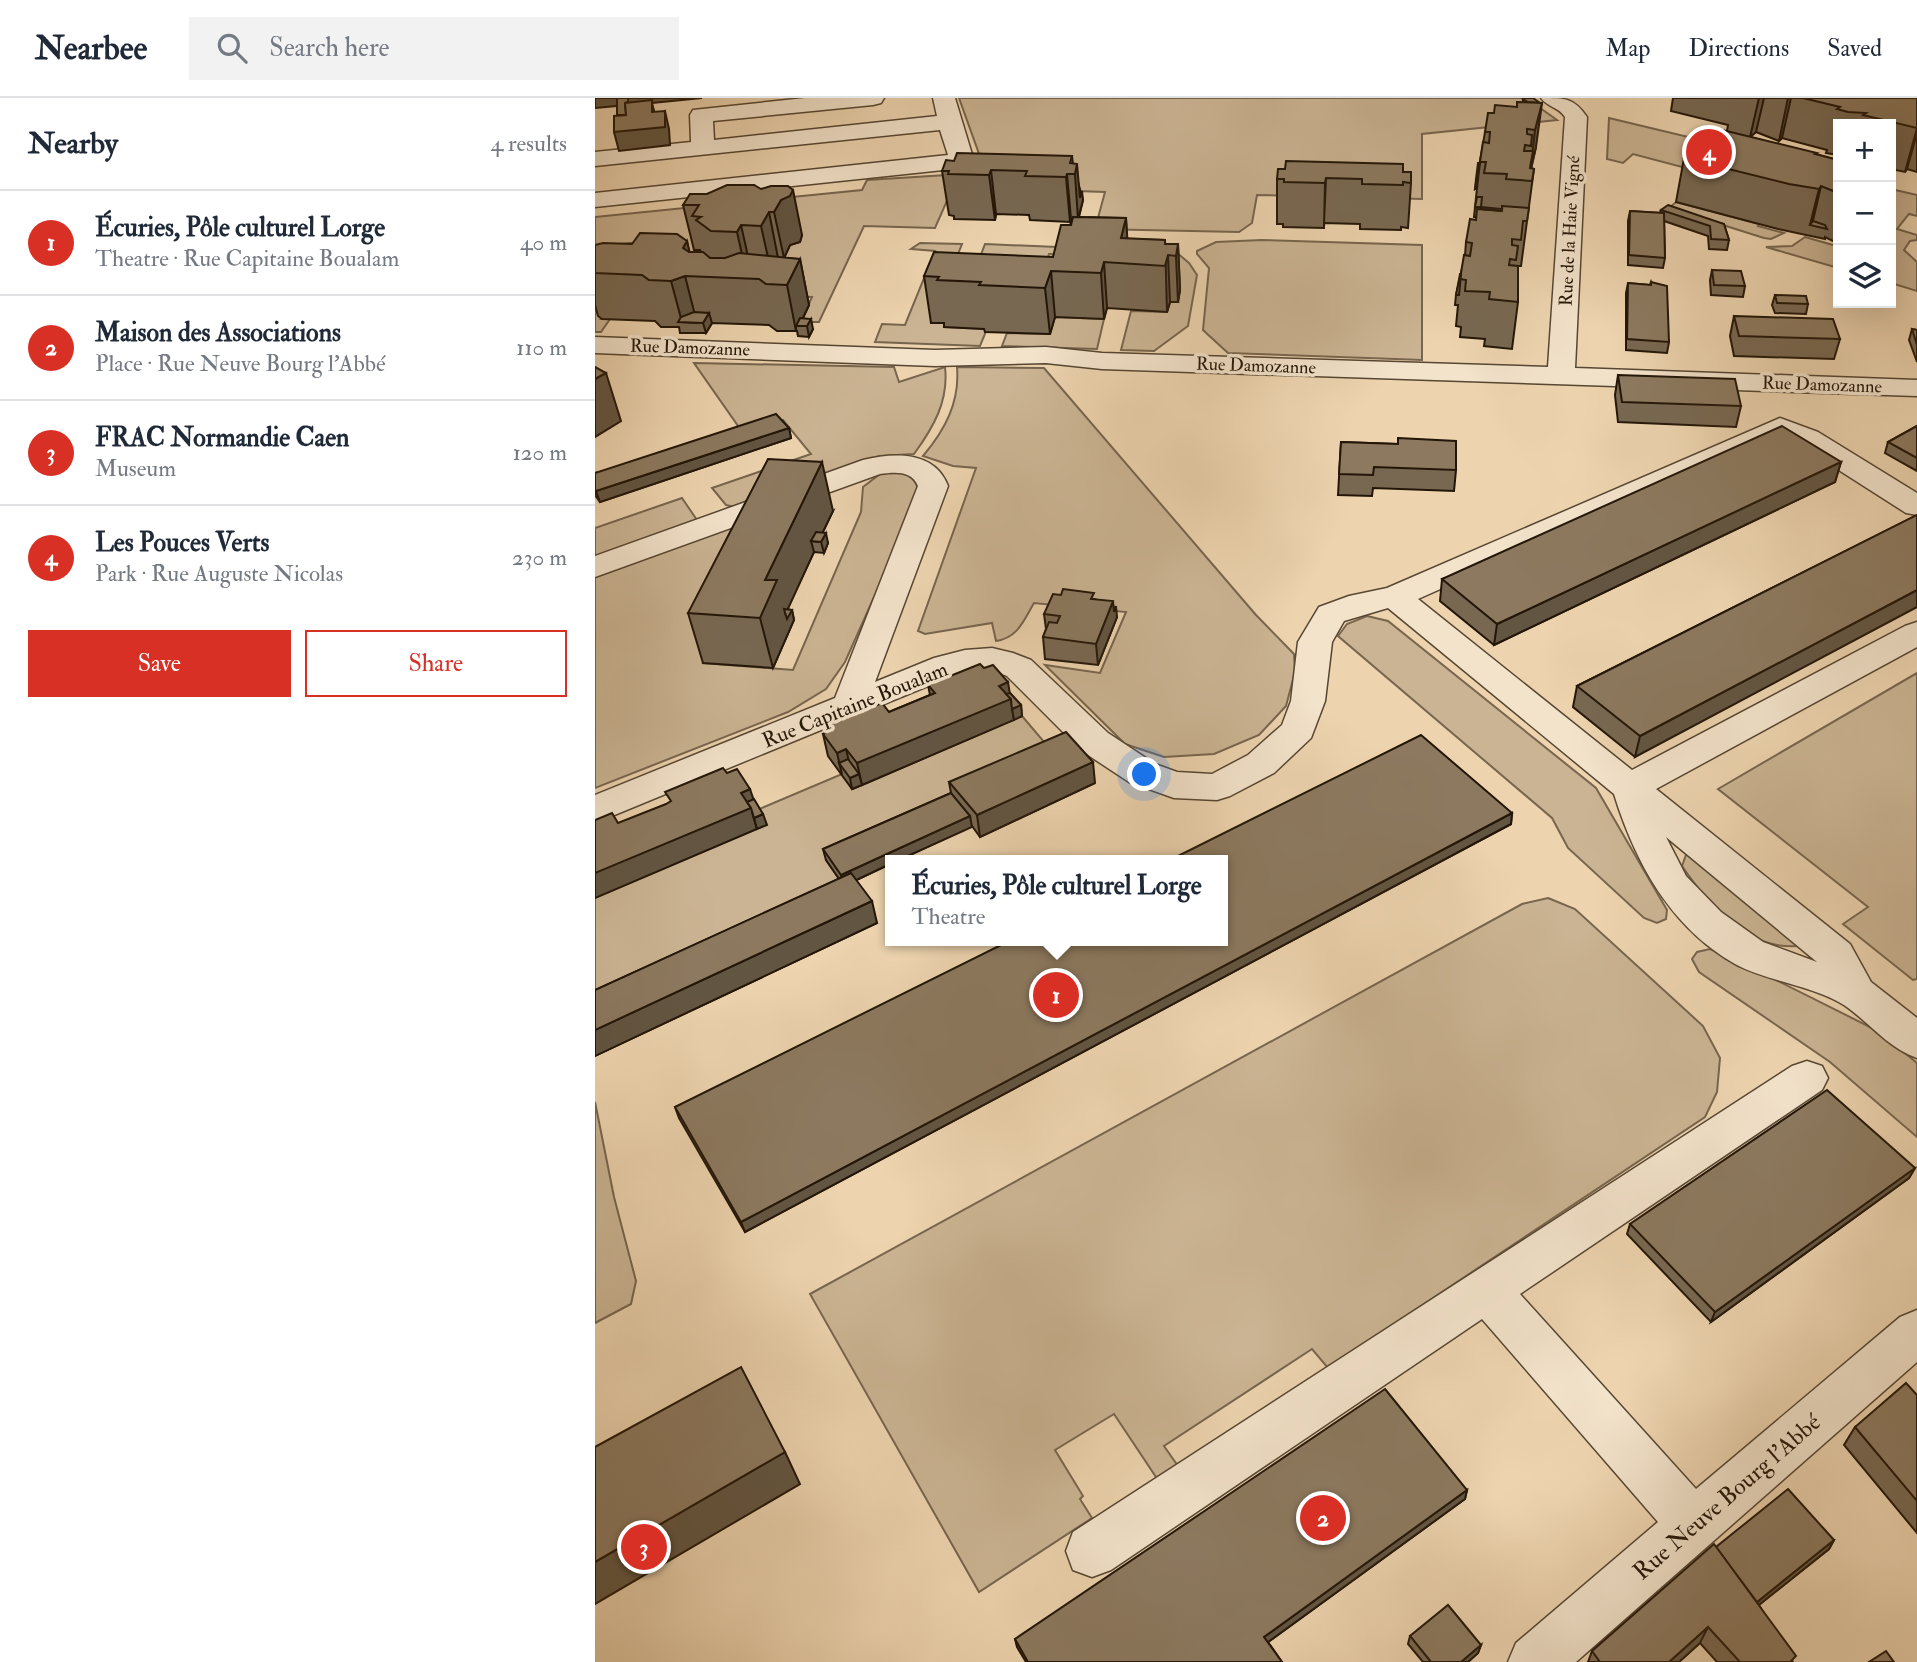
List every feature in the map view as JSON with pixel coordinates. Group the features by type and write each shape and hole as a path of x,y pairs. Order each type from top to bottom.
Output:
{"street":[{"path":"703,147 701,115 873,98"},
{"path":"595,200 963,161 949,122 944,98"},
{"name":"Rue de la Haie Vigné","path":"1561,377 1576,117 1570,101"},
{"path":"595,159 949,122"},
{"name":"Rue Damozanne","path":"595,345 935,358 1046,355 1114,362 1917,388"},
{"name":"Rue Capitaine Boualam","path":"595,810 946,666 976,658 1005,660 1019,668 1095,742 1142,773 1174,785 1217,788 1261,764 1298,730 1308,701 1315,642 1331,614 1361,603 1395,597 1780,427 1808,438 1917,506"},
{"path":"595,567 874,466 895,463 925,470 931,476 933,486 849,706"},
{"path":"1395,597 1836,955 1857,993"},
{"path":"1630,787 1917,633"},
{"path":"1630,787 1645,833 1672,885 1707,922 1749,953 1857,993 1909,1022"},
{"path":"1092,1551 1807,1078"},
{"path":"1486,1290 1695,1526"},
{"name":"Rue Neuve Bourg l'Abbé","path":"1535,1662 1917,1332"}],"shaded area":[{"path":"959,98 1526,98 1557,120 1422,134 1422,199 1257,195 1252,223 1239,232 1095,229 1105,192 953,187 935,228 864,226 819,322 801,322 812,297 787,296 784,258 790,245 695,250 710,251 602,319 610,319 601,332 595,332 595,217 862,190 867,180 963,174 983,165"},
{"path":"1609,118 1813,167 1705,173 1633,154 1623,163 1607,159"},
{"path":"1896,190 1917,195 1917,216 1909,214 1897,229 1917,235 1917,240 1910,241 1904,250 1917,262 1917,291 1896,285"},
{"path":"1676,202 1784,233 1771,239 1764,238 1669,208"},
{"path":"1805,237 1833,245 1833,267 1766,247 1792,246"},
{"path":"1262,240 1422,245 1422,360 1228,353 1203,330 1209,268 1197,251 1216,242"},
{"path":"920,243 962,244 931,322 946,323 945,327 987,329 980,346 875,342 882,324 905,325 935,251 911,249"},
{"path":"985,244 1176,252 1189,263 1197,275 1188,326 1154,351 1121,350 1131,311 1167,312 1170,302 1178,302 1130,256 1049,254 1037,289 969,286"},
{"path":"1055,317 1104,319 1097,349 1002,346 1007,333 1049,334"},
{"path":"694,363 894,367 899,382 945,367 945,391 938,414 914,454 879,456 735,507 726,505 712,488 811,454 783,420 743,433"},
{"path":"957,367 1044,368 1256,615 1294,654 1295,672 1286,706 1259,735 1214,754 1164,757 1125,744 1045,665 1100,673 1126,612 1034,603 1015,632 996,641 992,623 925,634 918,631 976,468 953,466 923,456 949,415 956,392"},
{"path":"902,471 915,482 918,499 845,662 826,689 788,712 595,788 595,573 780,508 703,663 793,670 861,512 863,487 880,474"},
{"path":"682,498 697,520 595,560 595,528"},
{"path":"1367,616 1388,621 1596,788 1667,910 1666,919 1657,923 1644,918 1568,848 1552,818 1338,636 1347,624"},
{"path":"1917,673 1917,979 1913,980 1843,924 1868,907 1718,789"},
{"path":"1022,716 1045,743 979,792 826,860 844,886 595,1000 595,898 766,825 757,810 842,774 853,789"},
{"path":"1687,852 1798,946 1780,946 1762,941 1731,922 1704,895 1682,866"},
{"path":"1548,898 1575,909 1703,1026 1720,1058 1717,1092 1705,1117 1328,1368 1312,1349 1164,1446 1178,1466 1158,1480 1114,1414 1055,1450 1083,1496 1080,1499 1092,1518 979,1592 810,1294 1522,904"},
{"path":"1710,949 1878,1031 1917,1063 1917,1137 1830,1062 1699,972 1692,959 1697,952"},
{"path":"595,1102 614,1197 636,1281 631,1304 595,1323"}],"building":[{"path":"617,98 628,98 625,103 626,115 617,115"},
{"path":"1533,98 1540,103 1523,99"},
{"path":"1803,98 1917,98 1917,128 1896,123 1896,119 1880,119 1863,115 1866,113 1837,109 1840,107"},
{"path":"652,100 652,112 665,111 665,127 614,132 614,116 626,115 625,103"},
{"path":"1517,102 1542,103 1535,130 1527,129 1527,134 1532,135 1531,146 1525,145 1524,151 1533,151 1530,168 1534,169 1532,181 1506,179 1507,174 1484,173 1486,162 1480,162 1483,142 1489,143 1490,132 1485,132 1488,113 1494,113 1495,105 1517,107"},
{"path":"1714,128 1833,159 1833,191 1821,186 1819,189 1789,184 1684,158"},
{"path":"957,153 1072,156 1070,163 1077,164 1075,174 1067,174 1066,177 1025,176 1027,171 991,170 989,175 948,174 949,171 942,171 946,160 954,161"},
{"path":"1286,161 1403,164 1403,172 1411,172 1411,183 1362,184 1362,179 1326,178 1325,183 1284,182 1284,179 1277,179 1278,169 1285,169"},
{"path":"1478,163 1480,163 1476,179"},
{"path":"727,185 754,185 761,189 788,186 793,190 790,196 781,200 774,212 769,212 761,226 741,225 737,232 711,231 696,220 701,217 692,216 699,205 683,205 690,194 707,194"},
{"path":"1477,197 1482,197 1481,207 1475,207"},
{"path":"1668,205 1724,224 1729,240 1711,239 1710,226 1661,210"},
{"path":"1502,206 1529,208 1527,221 1523,221 1521,240 1512,239 1512,245 1518,246 1516,260 1510,259 1509,265 1518,266 1518,302 1489,299 1490,292 1465,291 1466,280 1460,279 1464,255 1470,256 1472,243 1466,242 1470,219 1476,220 1477,209 1502,211"},
{"path":"1481,207 1502,209 1480,209"},
{"path":"1630,211 1664,213 1665,258 1629,255"},
{"path":"1073,217 1126,218 1121,238 1165,240 1165,244 1178,244 1176,256 1168,255 1165,266 1104,262 1101,273 1051,271 1045,288 979,285 981,282 937,280 939,277 924,276 934,252 1053,257 1061,225 1071,225"},
{"path":"1813,221 1825,225 1827,229 1810,225"},
{"path":"640,233 677,234 687,241 683,248 689,252 703,252 710,258 725,258 739,253 800,259 787,285 766,284 759,279 685,276 671,281 649,280 642,275 595,273 595,245 632,244"},
{"path":"1712,270 1741,271 1745,286 1714,285"},
{"path":"1460,274 1459,295 1456,295"},
{"path":"1651,282 1667,286 1669,342 1627,339 1628,283 1651,285"},
{"path":"1775,295 1806,296 1808,304 1777,303"},
{"path":"694,312 709,313 703,323 678,322 681,317"},
{"path":"1734,316 1833,319 1840,339 1739,336"},
{"path":"800,318 811,319 807,326 796,326"},
{"path":"1912,329 1917,330 1917,345"},
{"path":"595,367 606,373 595,379"},
{"path":"1618,375 1735,379 1741,406 1622,402"},
{"path":"776,414 789,428 596,491 595,489 595,473"},
{"path":"1782,426 1841,462 1497,624 1442,579"},
{"path":"1917,426 1917,458 1888,442"},
{"path":"1398,438 1456,441 1456,470 1374,467 1373,475 1339,474 1341,442 1398,444"},
{"path":"768,459 822,462 765,580 777,580 760,618 688,613"},
{"path":"1917,515 1917,590 1640,736 1577,686"},
{"path":"816,532 826,533 821,542 811,541"},
{"path":"1063,589 1094,593 1091,599 1113,601 1096,644 1043,637 1049,622 1057,623 1060,616 1044,614 1053,594 1061,595"},
{"path":"784,609 792,610 787,619"},
{"path":"980,664 984,668 993,665 1008,682 999,686 1011,699 857,763 846,749 837,753 823,734 832,730 828,725 882,703 889,712 935,693 928,685"},
{"path":"1010,693 1021,705 1012,709 1011,699 1006,694"},
{"path":"1066,732 1093,762 977,815 949,782"},
{"path":"1421,735 1512,813 741,1222 675,1107 999,946 1228,946 1228,855 1180,855"},
{"path":"848,759 859,774 850,778 839,763"},
{"path":"723,768 727,773 737,769 750,789 741,793 751,808 595,873 595,820 612,813 618,823 666,804 671,801 665,792"},
{"path":"951,793 970,816 841,875 823,849"},
{"path":"754,799 763,814 754,818 747,802"},
{"path":"851,873 872,901 595,1030 595,990"},
{"path":"1827,1090 1915,1168 1715,1312 1630,1224"},
{"path":"741,1367 785,1452 595,1562 595,1447"},
{"path":"1906,1383 1917,1395 1917,1501 1855,1427"},
{"path":"1385,1389 1467,1490 1264,1637 1282,1662 1028,1662 1015,1639"},
{"path":"1788,1489 1834,1540 1757,1602 1716,1547"},
{"path":"1714,1544 1796,1656 1790,1662 1740,1662 1708,1627 1669,1662 1600,1662 1592,1651"},
{"path":"1448,1605 1481,1645 1461,1662 1431,1662 1410,1636"},
{"path":"1886,1651 1894,1662 1869,1662"}],"place":[{"name":"Les Pouces Verts","path":"1709,152"},
{"name":"Écuries, Pôle culturel Lorge","path":"1056,995"},
{"name":"Maison des Associations","path":"1323,1518"},
{"name":"FRAC Normandie Caen","path":"644,1547"}]}
